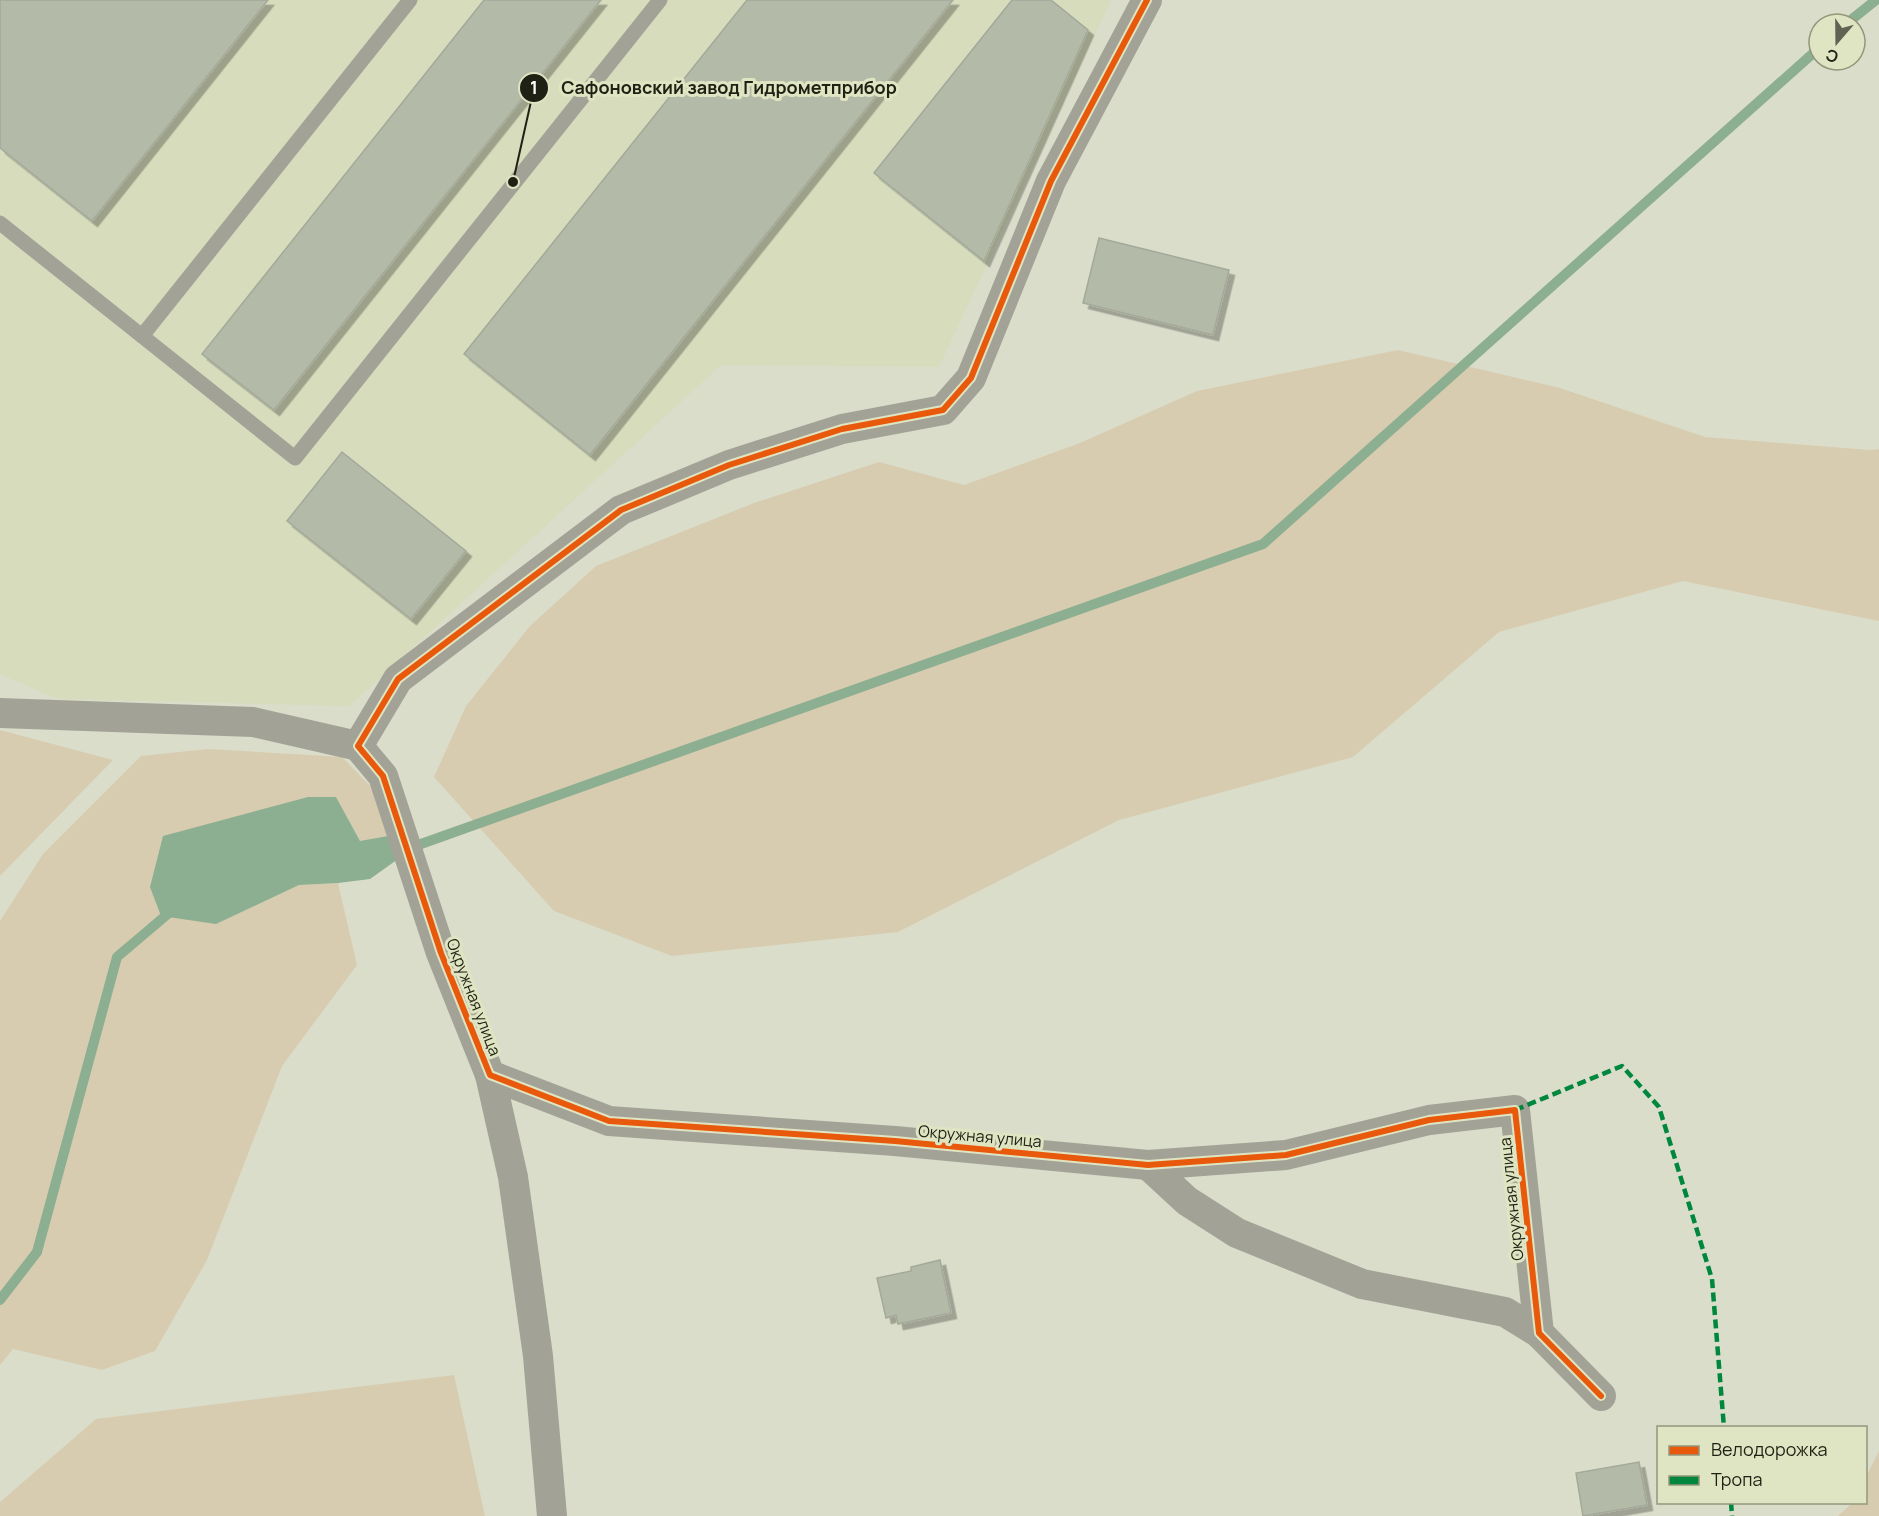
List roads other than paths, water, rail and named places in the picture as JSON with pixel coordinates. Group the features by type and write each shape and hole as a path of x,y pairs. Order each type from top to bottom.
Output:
{"street":[{"path":"0,713 253,722 358,746 398,679 621,510 729,465 842,429 943,410 971,378 1051,181 1147,0"},
{"name":"Окружная улица","path":"358,746 383,776 441,953 490,1075 609,1121 895,1142 1148,1166 1286,1155 1429,1120 1515,1110 1539,1333"},
{"path":"490,1075 513,1177 538,1356 552,1516"},
{"path":"1148,1166 1187,1201 1237,1233 1362,1284 1505,1312 1539,1333 1601,1396"}],"lane":[{"path":"142,336 410,0"},
{"path":"0,223 295,458 660,0"}],"waterway":[{"path":"1861,12 1876,0"},
{"path":"421,844 1263,544 1807,59"},
{"path":"0,1300 37,1252 117,957 176,907"}],"place":[{"name":"Сафоновский завод Гидрометприбор","path":"513,182"}]}
